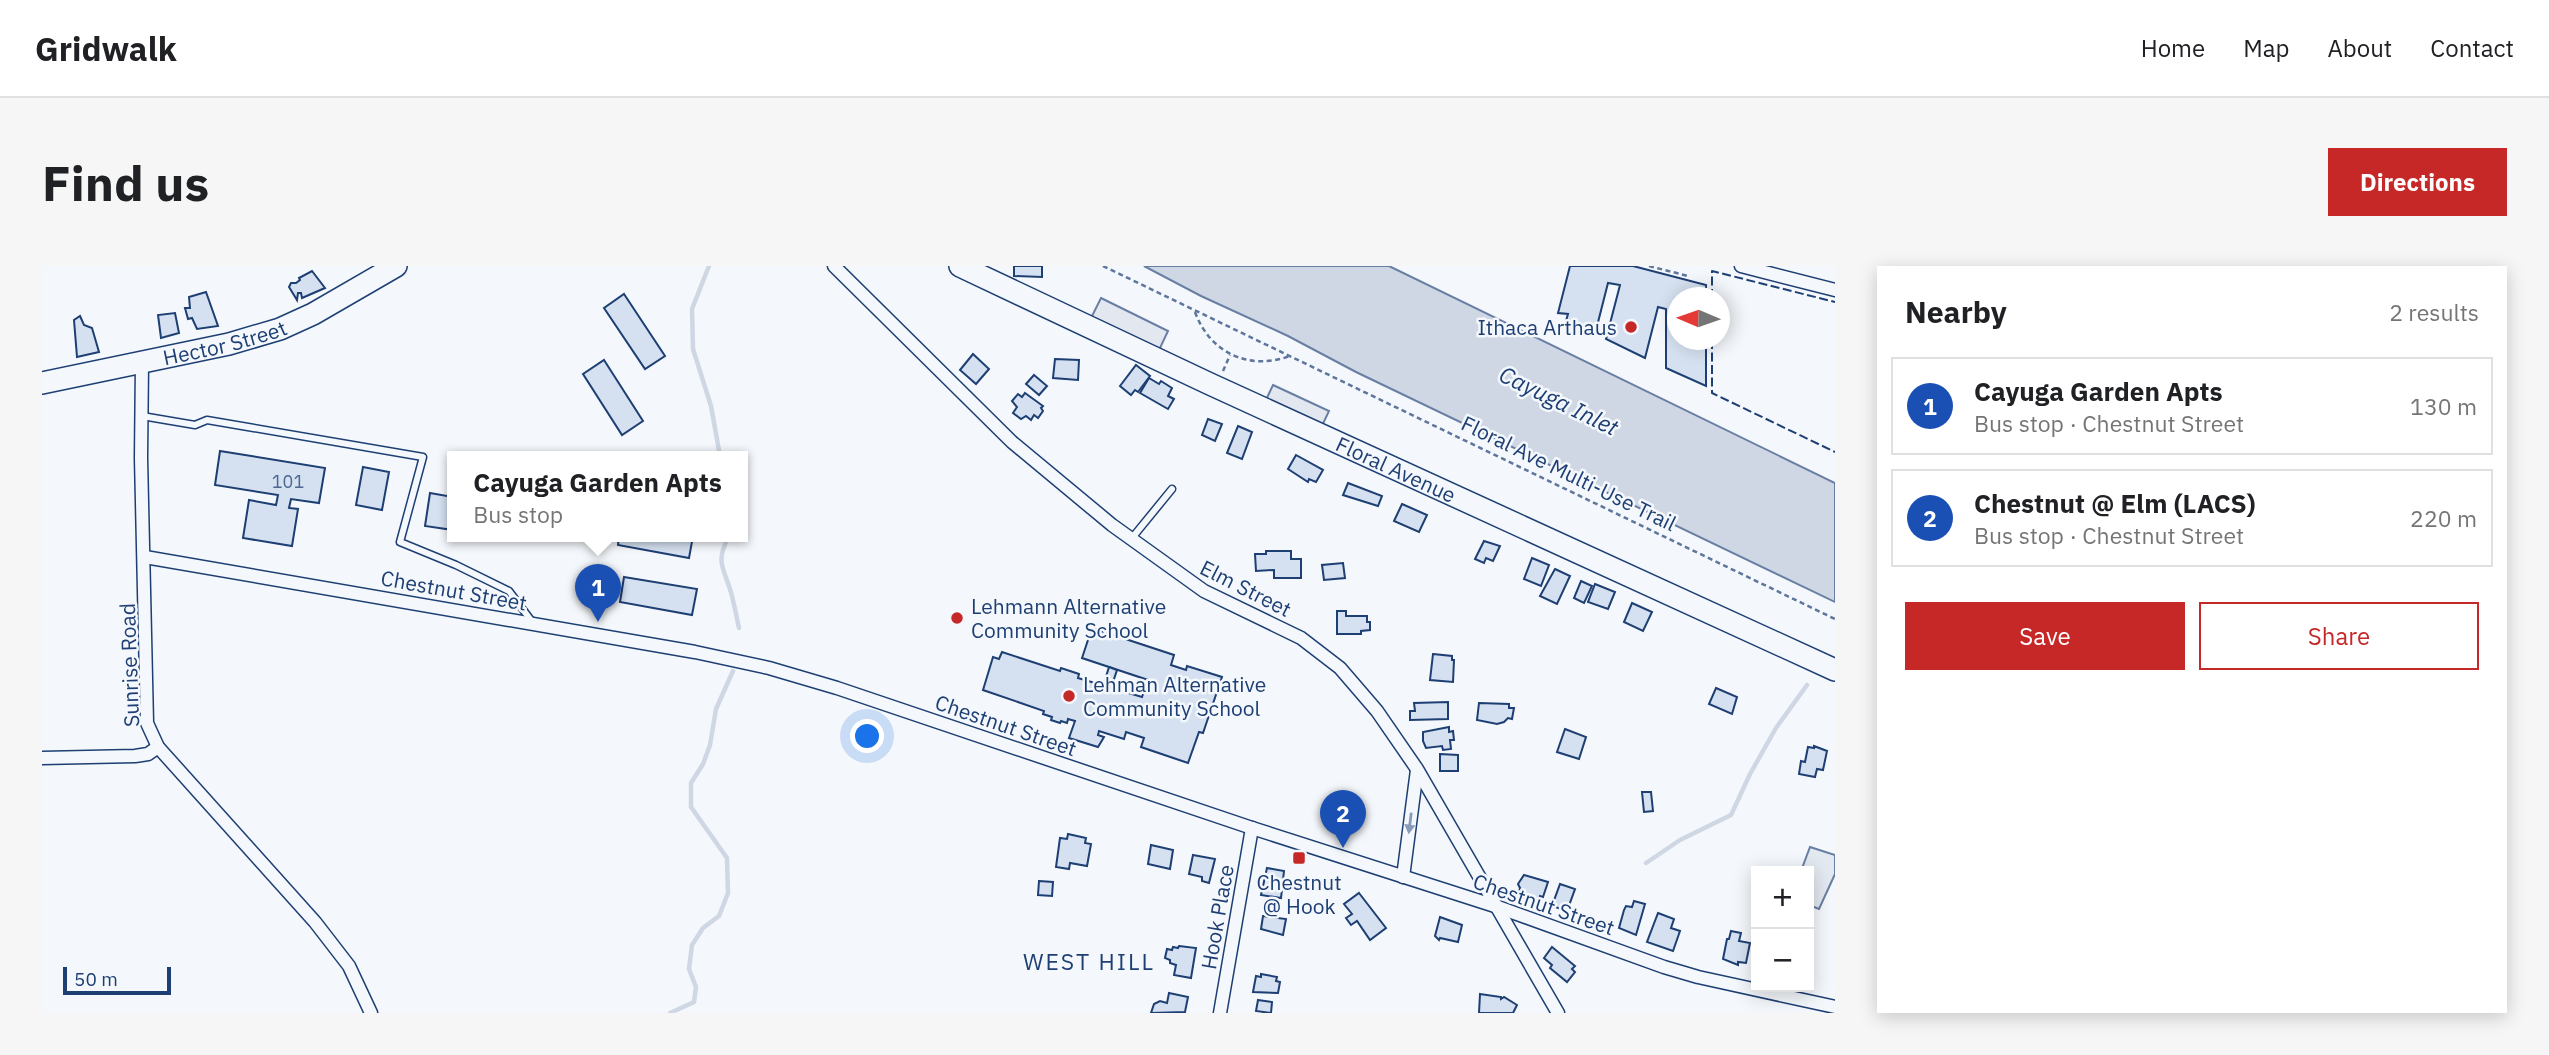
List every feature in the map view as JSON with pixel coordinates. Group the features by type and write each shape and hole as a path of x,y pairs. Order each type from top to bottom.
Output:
{"main road":[{"name":"Hector Street","path":"42,383 229,344 280,329 313,314 396,266"},
{"name":"Floral Avenue","path":"960,266 1210,384 1835,670"}],"street":[{"name":"Elm Street","path":"834,266 1012,442 1131,540 1204,591 1295,634 1340,668 1365,695 1417,769 1558,1013"},
{"path":"1741,266 1835,290"},
{"name":"Sunrise Road","path":"142,362 147,723 158,747 315,922 349,965 371,1013"},
{"name":"Chestnut Street","path":"145,557 533,622 769,668 837,688 1252,828 1495,906 1675,970 1835,1007"},
{"path":"42,758 135,756 148,754 158,747"},
{"path":"1403,877 1417,769"},
{"name":"Hook Place","path":"1220,1013 1252,828"}],"lane":[{"path":"141,416 195,425 207,420 423,457 400,542 509,591 533,622"},
{"path":"1131,540 1172,489"}],"path":[{"name":"Floral Ave Multi-Use Trail","path":"1103,266 1835,619"},
{"path":"1649,266 1688,276"},
{"path":"1195,310 1209,339 1230,355 1261,362 1290,356"}],"shaded area":[{"path":"1101,298 1168,331 1153,363 1085,330"},
{"path":"1273,385 1329,411 1321,428 1265,402"},
{"path":"1810,847 1835,855 1835,874 1819,909 1814,907 1814,866 1803,866"}],"water":[{"name":"Cayuga Inlet","path":"1144,266 1389,266 1835,483 1835,602 1356,372"}],"building":[{"path":"1014,266 1042,266 1042,277 1014,276"},
{"name":"Ithaca Arthaus","path":"1570,266 1633,266 1706,285 1667,287 1667,350 1706,350 1706,386 1666,368 1666,309 1658,307 1645,358 1606,339 1620,285 1608,283 1595,334 1566,321 1568,314 1558,313"},
{"path":"312,271 325,288 302,298 301,293 298,293 297,300 289,287 291,283 296,283 299,278"},
{"path":"206,292 218,326 197,329 192,318 188,319 185,308 190,308 189,297"},
{"path":"624,294 665,356 645,369 604,308"},
{"path":"175,313 179,333 161,338 158,315"},
{"path":"80,316 84,325 92,328 99,352 77,357 74,320"},
{"path":"973,354 989,369 976,384 960,370"},
{"path":"1055,359 1079,360 1078,380 1053,378"},
{"path":"604,360 643,421 622,435 583,374"},
{"path":"1136,365 1150,376 1138,392 1135,390 1131,395 1120,386"},
{"path":"1034,375 1047,386 1039,395 1026,384"},
{"path":"1149,378 1172,388 1168,396 1174,399 1168,409 1140,393"},
{"path":"1025,393 1043,406 1038,418 1034,415 1031,420 1026,416 1021,419 1013,413 1017,407 1012,401 1018,394 1022,397"},
{"path":"1208,419 1222,424 1215,441 1202,435"},
{"path":"1238,426 1252,432 1242,459 1227,453"},
{"path":"220,451 325,468 319,503 291,499 289,508 298,509 292,546 243,538 249,500 276,505 278,495 215,485"},
{"path":"1296,455 1323,470 1316,482 1309,479 1308,482 1288,469"},
{"path":"363,467 389,472 382,510 356,505"},
{"path":"1348,483 1382,496 1378,506 1343,495"},
{"path":"430,493 447,496 447,529 425,526"},
{"path":"1402,504 1427,515 1419,532 1394,521"},
{"path":"1484,541 1500,546 1493,561 1486,558 1484,563 1475,559"},
{"path":"618,542 692,542 689,558 618,545"},
{"path":"1266,551 1291,551 1291,559 1301,559 1301,578 1274,578 1274,570 1256,571 1255,554 1266,554"},
{"path":"1532,558 1549,565 1541,586 1524,579"},
{"path":"1343,563 1345,578 1324,580 1322,565"},
{"path":"1555,569 1570,576 1557,604 1540,596"},
{"path":"624,577 697,589 692,615 620,602"},
{"path":"1581,581 1592,586 1584,603 1574,598"},
{"path":"1595,584 1615,592 1608,609 1588,602"},
{"path":"1632,603 1652,612 1643,631 1624,622"},
{"path":"1337,611 1346,611 1346,616 1367,616 1370,630 1361,631 1361,634 1337,634"},
{"name":"Lehman Alternative Community School","path":"1092,628 1174,655 1171,665 1186,670 1187,666 1222,677 1203,733 1199,732 1188,763 1141,747 1144,738 1126,732 1124,739 1099,731 1098,735 1104,737 1098,747 1069,738 1075,721 1068,719 1067,723 1060,723 1051,720 1052,717 1043,714 1044,711 983,690 993,657 999,659 1002,652 1060,671 1061,668 1079,674 1078,678 1142,697 1148,680 1082,658"},
{"path":"1433,654 1452,656 1453,682 1430,680"},
{"path":"1109,667 1117,670 1111,688 1103,686"},
{"path":"1716,688 1737,697 1732,714 1709,704"},
{"path":"1448,702 1448,719 1410,720 1410,711 1415,711 1414,703"},
{"path":"1479,703 1509,704 1509,708 1514,708 1512,719 1508,718 1497,724 1477,720"},
{"path":"1449,727 1449,732 1453,731 1454,740 1450,740 1451,749 1443,750 1442,746 1426,748 1423,732"},
{"path":"1565,729 1586,737 1579,759 1557,752"},
{"path":"1814,746 1827,751 1823,770 1817,769 1815,777 1799,774 1801,761 1805,762 1808,747"},
{"path":"1440,754 1458,755 1458,771 1440,771"},
{"path":"1642,792 1651,792 1653,811 1644,812"},
{"path":"1068,834 1086,838 1085,843 1091,844 1087,866 1070,863 1069,869 1056,867 1060,838 1067,839"},
{"path":"1151,845 1173,850 1170,869 1148,864"},
{"path":"1193,855 1215,859 1209,883 1202,881 1202,877 1189,874"},
{"path":"1267,868 1284,871 1281,898 1261,895"},
{"path":"1524,875 1548,882 1539,901 1518,897 1518,884"},
{"path":"1039,881 1053,882 1052,896 1038,895"},
{"path":"1560,884 1575,889 1567,911 1552,906"},
{"path":"1359,893 1386,928 1370,940 1357,921 1351,925 1346,918 1352,914 1344,904"},
{"path":"1634,901 1645,904 1636,935 1619,928 1626,906 1632,907"},
{"path":"1658,913 1674,919 1671,928 1680,931 1673,951 1647,942"},
{"path":"1263,916 1286,919 1283,935 1261,929"},
{"path":"1440,917 1462,925 1458,942 1439,940 1435,936"},
{"path":"1731,931 1741,933 1739,941 1750,943 1746,963 1738,962 1738,965 1723,959"},
{"path":"1173,947 1196,948 1191,978 1174,975 1176,965 1165,958 1167,949 1172,950"},
{"path":"1552,947 1575,966 1572,969 1575,972 1567,982 1550,968 1552,965 1544,958"},
{"path":"1261,974 1277,977 1276,981 1280,982 1278,993 1253,992 1256,976 1261,977"},
{"path":"1169,993 1188,997 1185,1012 1151,1013 1154,1004 1160,1001 1167,1003"},
{"path":"1480,994 1501,999 1504,997 1517,1005 1513,1013 1479,1013"},
{"path":"1258,1000 1272,1002 1271,1013 1256,1011"}],"waterway":[{"path":"709,266 692,309 693,349 711,406 719,451"},
{"path":"727,542 721,557 739,628"},
{"path":"670,1013 694,1002 696,987 689,969 692,945 703,928 719,916 728,893 727,858 691,807 691,783 703,764 710,745 716,709 733,671"},
{"path":"1646,863 1680,840 1731,815 1776,728 1807,685"}],"fence":[{"path":"1712,287 1712,271 1835,302"},
{"path":"1712,350 1712,393 1835,452"}],"place":[{"name":"Ithaca Arthaus","path":"1631,327"},
{"name":"Lehmann Alternative Community School","path":"957,618"},
{"name":"Cayuga Garden Apts","path":"598,622"},
{"name":"Lehman Alternative Community School","path":"1069,696"},
{"name":"Chestnut @ Elm (LACS)","path":"1343,848"},
{"name":"Chestnut @ Hook","path":"1299,858"}],"district":[{"name":"WEST HILL","path":"1089,961"}]}
